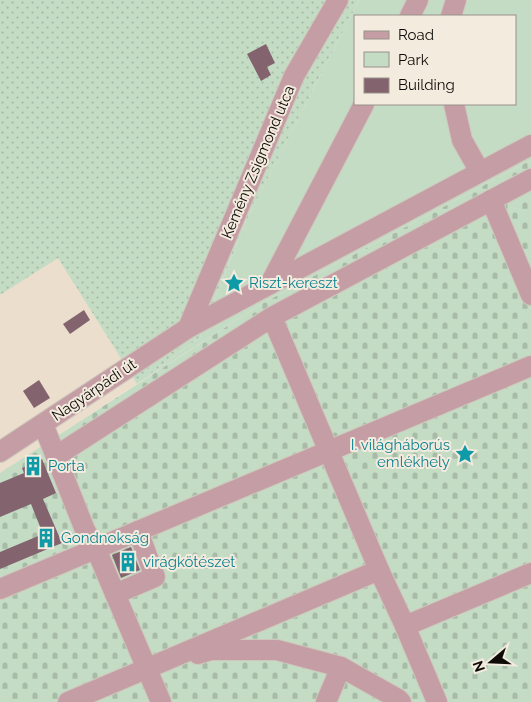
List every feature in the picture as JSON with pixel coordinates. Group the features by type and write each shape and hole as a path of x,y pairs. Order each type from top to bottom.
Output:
{"street":[{"name":"Kemény Zsigmond utca","path":"188,328 294,76 338,0"},
{"path":"410,15 418,0"},
{"path":"452,15 456,0"},
{"path":"270,284 363,105"},
{"path":"454,105 462,140 480,172"},
{"name":"Nagyárpádi út","path":"0,452 188,328 531,145"},
{"path":"56,456 272,317 531,179"},
{"path":"491,200 531,295"},
{"path":"272,317 437,702"},
{"path":"0,589 531,366"},
{"path":"43,424 85,530 96,549 161,702"},
{"path":"115,594 155,577 138,531"},
{"path":"68,702 379,570"},
{"path":"404,626 531,573"},
{"path":"90,702 147,668 211,650 277,650 341,667 401,702"},
{"path":"326,702 341,667"}],"shaded area":[{"path":"58,257 137,384 48,442 0,586 0,295"}],"green space":[{"path":"0,0 359,0 246,221 200,337 137,384 58,258 0,295"},
{"path":"359,0 531,0 531,160 263,303 137,384 200,337 246,221"},
{"path":"531,160 531,702 0,702 0,473 263,303"}],"building":[{"path":"266,44 275,63 267,67 271,75 261,81 247,54"},
{"path":"84,310 90,320 70,334 63,324"},
{"path":"39,380 50,398 34,408 23,391"},
{"path":"42,459 56,493 43,499 62,543 0,569 0,552 43,534 31,504 0,517 0,483 24,473 22,468"},
{"name":"virágkötészet","path":"131,547 140,570 121,578 112,555"}],"place":[{"name":"Riszt-kereszt","path":"234,283"},
{"name":"I. világháborús emlékhely","path":"465,454"},
{"name":"Porta","path":"33,466"},
{"name":"Gondnokság","path":"46,538"},
{"name":"virágkötészet","path":"128,562"}]}
